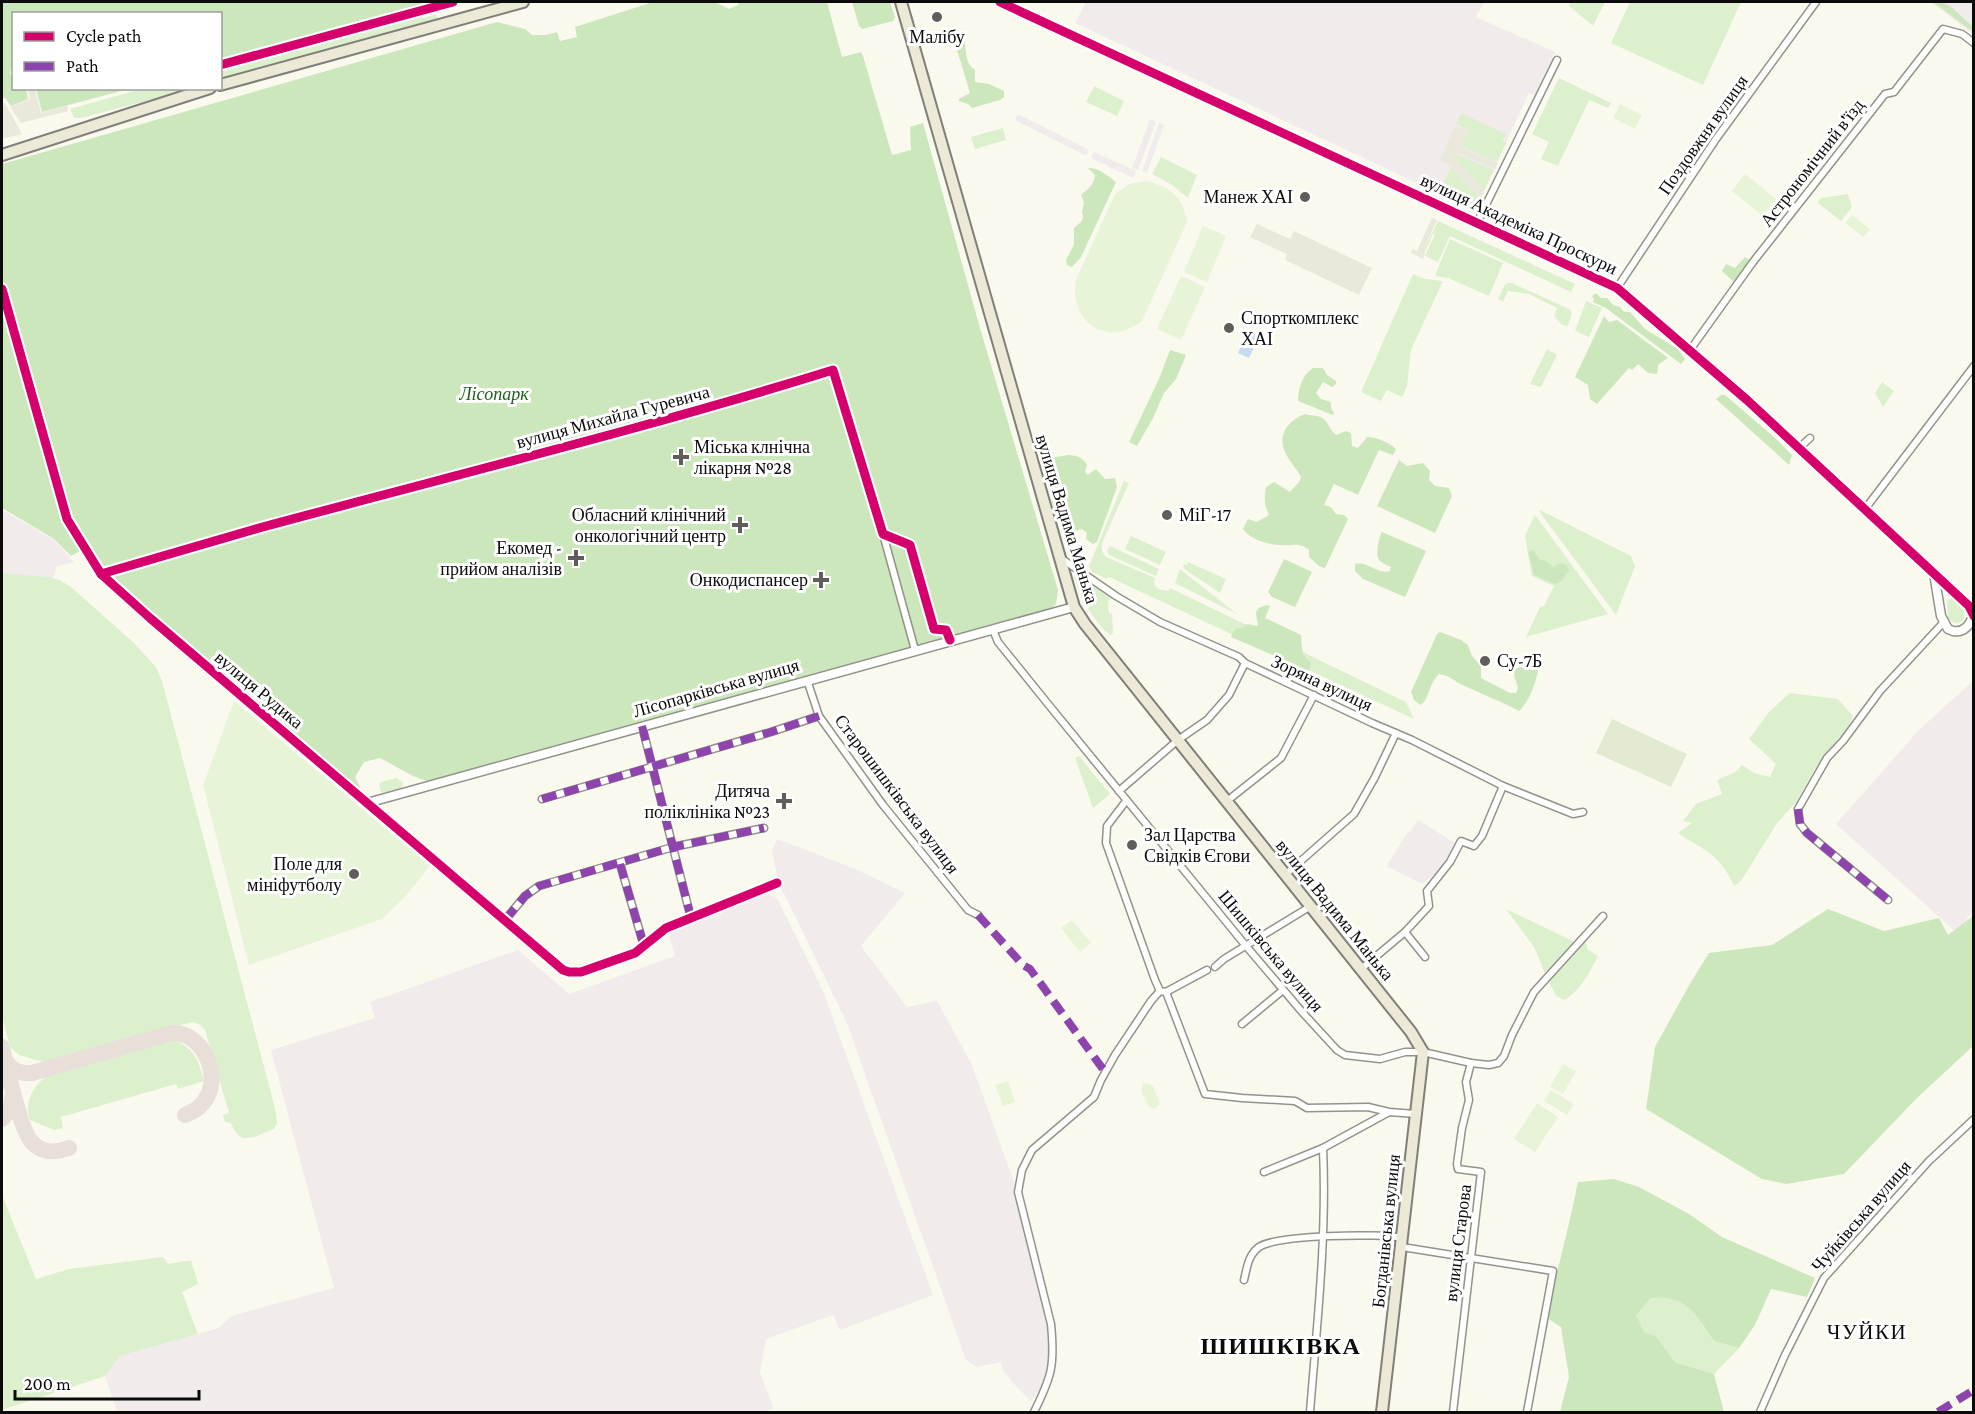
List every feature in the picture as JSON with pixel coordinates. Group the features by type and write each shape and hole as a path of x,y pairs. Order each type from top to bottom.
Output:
{"main road":[{"path":"222,84 523,2"},
{"name":"вулиця Вадима Манька","path":"901,2 1074,607 1085,624 1411,1032 1424,1052"},
{"path":"2,155 204,90"},
{"name":"Богданівська вулиця","path":"1382,1413 1410,1156 1424,1052"}],"street":[{"name":"вулиця Академіка Проскури","path":"1000,2 1617,288 1690,350 1934,573 1971,604 1974,616 1967,627 1958,632 1943,623"},
{"name":"Поздовжня вулиця","path":"1617,288 1716,139 1816,2"},
{"name":"Астрономічний в'їзд","path":"1690,350 1810,188 1885,94 1894,92 1943,29 1962,34 1974,43"},
{"path":"1477,223 1557,60"},
{"name":"вулиця Рудика","path":"2,289 67,519 101,574 158,626 558,966 569,972 582,972 635,952 644,946"},
{"path":"1865,509 1974,366"},
{"name":"вулиця Михайла Гуревича","path":"101,574 265,526 525,459 724,404 834,370 915,650"},
{"path":"1799,448 1810,438"},
{"path":"882,534 910,544 934,629 946,630 950,640"},
{"name":"Зоряна вулиця","path":"1059,558 1160,622 1239,657 1245,663 1503,786 1573,814 1583,812"},
{"path":"1888,900 1807,833 1800,824 1798,809 1827,758 1843,741 1880,692 1943,623 1934,573"},
{"name":"Лісопарківська вулиця","path":"367,803 1074,607"},
{"name":"Шишківська вулиця","path":"993,630 998,642 1126,801 1330,1043 1345,1055 1380,1059 1405,1052 1424,1052"},
{"path":"1119,791 1179,740 1207,720 1229,694 1245,663"},
{"name":"Старошишківська вулиця","path":"807,680 819,716 883,805 968,910 978,915"},
{"path":"1227,801 1281,758 1314,695"},
{"path":"542,799 819,716"},
{"path":"642,726 691,918"},
{"path":"1286,874 1354,814 1396,733"},
{"path":"1361,969 1405,932 1429,906 1427,891 1450,862 1461,841 1474,846 1482,836 1503,786"},
{"path":"1126,801 1107,826 1106,843 1205,1094 1295,1101 1307,1108 1368,1107 1389,1112 1416,1114"},
{"path":"505,920 525,896 539,886 673,847 764,828"},
{"path":"620,864 644,946 666,928 777,883"},
{"path":"1215,967 1311,906"},
{"path":"1424,1052 1471,1063 1494,1065 1498,1063 1504,1056 1534,992 1603,916"},
{"path":"1405,932 1425,957"},
{"path":"1034,1413 1051,1376 1053,1346 1051,1324 1018,1192 1022,1170 1032,1150 1094,1097 1105,1072 1150,1001 1163,992 1208,970"},
{"path":"1242,1024 1283,990"},
{"name":"вулиця Старова","path":"1453,1413 1481,1172 1458,1168 1456,1160 1469,1100 1466,1082 1471,1063"},
{"path":"1264,1172 1323,1148 1389,1112"},
{"name":"Чуйківська вулиця","path":"1760,1413 1785,1355 1824,1278 1929,1161 1974,1119"},
{"path":"1310,1413 1324,1237 1323,1148"},
{"path":"1244,1280 1251,1255 1260,1247 1270,1242 1324,1237 1390,1236 1402,1242 1553,1271 1527,1413"}],"shaded area":[{"path":"1086,2 1484,2 1476,17 1555,52 1535,94 1529,93 1475,210 1075,23"},
{"path":"1931,2 1973,2 1973,34"},
{"path":"28,90 35,90 41,113 67,105 68,111 21,123 10,107 30,99"},
{"path":"5,103 22,134 2,139 2,104"},
{"path":"1018,114 1089,150 1086,156 1015,120"},
{"path":"1150,119 1156,122 1138,170 1132,168"},
{"path":"1159,123 1164,125 1147,173 1142,171"},
{"path":"1455,126 1467,130 1460,147 1498,163 1495,169 1457,153 1454,159 1484,192 1481,198 1451,166 1440,160"},
{"path":"1094,152 1136,171 1133,178 1091,158"},
{"path":"1432,218 1437,220 1422,253 1425,254 1423,259 1411,253 1412,249 1417,251"},
{"path":"1257,224 1290,239 1294,231 1372,268 1359,295 1285,260 1287,254 1250,237"},
{"path":"2,510 54,540 74,562 57,566 43,612 2,646"},
{"path":"1973,681 1973,912 1956,932 1836,824 1919,730"},
{"path":"1418,820 1455,843 1448,858 1436,873 1422,884 1387,866 1407,833"},
{"path":"777,839 853,868 905,893 861,946 907,1007 937,1001 971,1063 1017,1190 1048,1323 1050,1364 1041,1388 1031,1401 1003,1370 1001,1362 977,1367 966,1360 847,1023 778,881 772,850"},
{"path":"765,892 777,898 823,991 933,1295 840,1330 833,1315 766,1339 760,1373 774,1409 762,1412 117,1412 105,1376 120,1356 219,1328 231,1316 334,1288 271,1050 375,1018 370,1002 518,950 569,994 675,956 668,932"}],"green space":[{"path":"2,2 420,2 421,6 222,63 222,12 12,12 10,73 12,90 26,90 28,99 11,106 5,98 2,98"},
{"name":"Лісопарк","path":"653,2 715,2 729,9 738,5 739,2 827,2 842,57 861,52 863,56 892,155 911,150 910,127 923,123 980,328 1058,590 1056,604 1050,610 427,781 380,758 364,762 355,777 360,787 357,790 106,576 86,548 71,556 54,539 2,508 2,164 497,22 525,29 532,35 557,32 560,41 577,37 575,27"},
{"path":"852,2 890,2 895,17 893,21 862,29"},
{"path":"1570,2 1605,2 1593,26 1569,6"},
{"path":"1630,2 1741,2 1703,85 1611,43"},
{"path":"1933,2 1940,2 1950,7 1973,26 1973,32"},
{"path":"422,13 423,18 436,14 438,21 222,81 222,67"},
{"path":"964,38 967,60 975,70 975,82 989,84 1004,91 1004,97 1000,100 972,108 959,101 970,93 955,43"},
{"path":"1559,78 1611,103 1608,108 1589,100 1558,166 1541,159 1549,142 1532,134"},
{"path":"1094,86 1124,101 1117,116 1086,102"},
{"path":"36,90 125,90 42,112"},
{"path":"137,90 188,90 81,118 74,118 70,109"},
{"path":"1620,104 1642,115 1635,129 1613,118"},
{"path":"1461,113 1506,134 1502,141 1506,143 1497,162 1461,146 1468,130 1456,124"},
{"path":"1003,128 1006,140 975,149 971,137"},
{"path":"1457,154 1494,170 1484,191 1455,159"},
{"path":"1161,157 1197,175 1188,198 1172,185 1152,174"},
{"path":"1451,167 1480,198 1475,209 1439,191"},
{"path":"1088,168 1099,171 1116,182 1081,257 1072,267 1067,265 1066,260 1074,245 1074,228 1082,221 1084,202 1081,195 1092,184 1095,175"},
{"path":"1745,174 1776,199 1763,216 1732,191"},
{"path":"1147,181 1169,190 1179,199 1187,222 1142,321 1129,329 1116,332 1104,331 1093,327 1078,308 1075,295 1076,280 1115,194 1129,184"},
{"path":"1848,194 1852,207 1841,221 1818,203 1821,198"},
{"path":"1852,215 1870,229 1863,237 1845,223"},
{"path":"1438,221 1575,284 1571,292 1450,236 1438,262 1425,256 1435,234 1424,254 1422,253"},
{"path":"1203,226 1226,236 1207,282 1184,272"},
{"path":"1450,239 1503,263 1489,296 1448,278 1435,276"},
{"path":"1745,257 1750,260 1734,282 1722,271 1726,264 1735,268"},
{"path":"1413,274 1425,279 1443,281 1411,350 1407,386 1402,397 1387,390 1381,401 1361,392"},
{"path":"1181,276 1205,287 1181,340 1157,329"},
{"path":"1507,283 1512,283 1569,309 1572,313 1568,326 1562,325 1554,316 1557,308 1529,294 1508,291 1503,302 1498,299"},
{"path":"1596,293 1601,298 1607,298 1624,312 1630,312 1645,329 1678,349 1685,359 1681,364 1606,308 1593,302 1592,296"},
{"path":"1586,301 1602,308 1589,337 1575,331"},
{"path":"1604,316 1609,322 1617,320 1668,358 1658,365 1657,374 1648,373 1638,364 1632,370 1629,368 1597,404 1590,399 1588,385 1575,377"},
{"path":"1547,349 1557,355 1541,387 1530,384"},
{"path":"1170,350 1186,355 1176,379 1164,393 1137,446 1129,442"},
{"path":"1313,368 1323,368 1327,375 1336,381 1332,387 1323,382 1316,393 1321,399 1331,402 1333,415 1298,401 1301,383"},
{"path":"1882,382 1894,391 1883,407 1875,393"},
{"path":"1725,395 1792,455 1789,465 1716,399"},
{"path":"1305,414 1324,419 1336,435 1346,431 1351,433 1352,446 1358,448 1367,437 1371,437 1386,442 1396,449 1393,455 1379,450 1358,495 1334,484 1324,505 1348,519 1325,568 1309,557 1309,550 1299,545 1266,543 1255,539 1243,529 1248,519 1257,522 1269,515 1265,502 1266,487 1274,482 1290,492 1299,482 1301,477 1285,452 1282,439 1286,428"},
{"path":"1069,455 1083,460 1087,465 1085,472 1087,475 1096,469 1105,479 1115,478 1117,487 1097,542 1093,544 1086,539 1087,533 1082,529 1072,535 1063,535 1053,506 1048,469 1045,468 1042,459"},
{"path":"1399,460 1407,466 1423,463 1430,471 1429,480 1435,486 1449,488 1452,496 1435,533 1377,506"},
{"path":"1124,481 1129,483 1102,543 1102,551 1106,557 1155,578 1154,584 1158,589 1168,591 1170,588 1406,702 1414,719 1109,577 1107,579 1092,572 1089,566"},
{"path":"1539,511 1631,556 1635,566 1616,615"},
{"path":"1535,515 1608,614 1526,637 1540,607 1544,606 1554,586 1532,576 1525,536"},
{"path":"1382,532 1426,551 1405,597 1363,579 1355,571 1355,564 1364,564 1381,571 1390,571 1391,567 1378,558 1378,545"},
{"path":"1131,536 1166,552 1160,565 1125,549"},
{"path":"1110,546 1159,569 1156,576 1109,555 1107,551"},
{"path":"1533,550 1540,560 1546,561 1553,567 1561,563 1566,565 1569,570 1562,581 1555,584 1534,575 1528,552"},
{"path":"1284,559 1312,572 1295,607 1272,597 1268,592"},
{"path":"1188,562 1226,579 1220,593 1183,568"},
{"path":"1180,569 1237,614 1175,583"},
{"path":"2,573 60,580 133,642 156,667 162,681 276,1112 277,1123 274,1129 254,1137 244,1138 235,1131 231,1123 225,1122 223,1115 229,1113 205,1030 199,1024 192,1022 44,1062 19,1055 10,1047 2,1016"},
{"path":"1077,573 1110,598 1108,602 1109,613 1112,614 1113,633 1110,635 1098,623 1084,601 1074,577"},
{"path":"1952,598 1964,611 1964,619 1958,623 1948,619 1947,600"},
{"path":"1267,605 1270,606 1265,618 1301,635 1304,654 1311,663 1309,671 1231,637 1235,629 1243,628 1248,624 1258,626 1257,611"},
{"path":"1440,632 1468,645 1472,656 1481,666 1481,678 1510,693 1516,693 1518,688 1514,675 1515,669 1529,668 1532,663 1539,665 1532,690 1519,711 1439,674 1424,702 1421,705 1414,700 1411,692 1437,634"},
{"path":"1790,693 1838,699 1853,716 1847,729 1815,768 1796,802 1777,823 1741,881 1734,886 1717,860 1678,833 1692,823 1683,821 1696,804 1722,794 1717,780 1735,772 1742,765 1754,773 1770,777 1776,764 1749,739 1769,712"},
{"path":"234,701 430,866 405,897 382,919 249,965 203,785"},
{"path":"1612,719 1687,754 1671,787 1596,753"},
{"path":"1079,756 1110,794 1093,808 1075,758"},
{"path":"397,778 403,783 402,788 387,793 381,792 379,785 381,782"},
{"path":"1506,909 1575,942 1545,973 1534,947"},
{"path":"1828,909 1884,931 1939,918 1948,935 1973,916 1973,1046 1917,1098 1844,1174 1786,1184 1762,1179 1646,1109 1655,1047 1709,953 1772,945"},
{"path":"1072,920 1091,943 1080,952 1061,928"},
{"path":"1583,942 1587,944 1587,949 1598,956 1581,985 1565,1000 1556,996 1549,982"},
{"path":"175,1040 187,1047 195,1056 204,1081 178,1089 176,1084 61,1117 63,1128 54,1130 30,1120 28,1106 31,1094 48,1075"},
{"path":"1563,1064 1576,1071 1563,1094 1550,1087"},
{"path":"1008,1081 1015,1102 1003,1106 995,1085"},
{"path":"1143,1084 1153,1086 1160,1104 1154,1109 1149,1107 1141,1090"},
{"path":"1551,1090 1574,1104 1567,1115 1544,1101"},
{"path":"1537,1103 1558,1117 1535,1152 1514,1139"},
{"path":"1614,1179 1639,1187 1689,1214 1722,1237 1815,1278 1807,1297 1771,1289 1755,1325 1739,1348 1714,1341 1696,1315 1682,1303 1674,1300 1651,1298 1636,1315 1644,1332 1656,1336 1675,1362 1714,1374 1724,1412 1560,1412 1569,1377 1561,1327 1547,1318 1554,1284 1578,1182"},
{"path":"2,1195 36,1279 69,1269 163,1257 168,1264 191,1260 198,1284 182,1292 198,1334 120,1356 105,1376 2,1410"},
{"path":"1668,1297 1691,1307 1714,1341 1739,1348 1714,1374 1675,1362 1656,1336 1644,1332 1635,1315 1651,1298"}],"water":[{"path":"1247,331 1259,337 1249,358 1238,353"}],"taxiway":[{"path":"5,1060 16,1071 32,1073 172,1033 185,1035 196,1042 205,1053 210,1066 211,1081 208,1095 200,1106 185,1115"},
{"path":"2,1047 18,1112 27,1135 35,1145 44,1150 59,1151 69,1148"},
{"path":"2,1119 10,1110 13,1094"}],"marked path":[{"path":"542,799 819,716"},
{"path":"642,726 691,918"},
{"path":"1798,809 1800,824 1807,833 1888,900"},
{"path":"505,920 525,896 539,886 673,847 764,828"},
{"path":"620,864 644,946"},
{"path":"978,915 1023,965 1030,969 1105,1072"},
{"path":"1938,1412 1974,1390"}],"cycle path":[{"path":"222,64 453,2"},
{"path":"1000,2 1617,288 1747,400 1969,606 1974,616"},
{"path":"2,289 67,519 101,574 563,970 581,972 635,953 666,928 777,883"},
{"path":"101,574 259,528 691,412 833,370 883,534 910,545 934,629 946,630 950,640"}],"place":[{"name":"Малібу","path":"937,17"},
{"name":"Манеж ХАІ","path":"1305,197"},
{"name":"Спорткомплекс ХАІ","path":"1229,328"},
{"name":"Міська клнічна лікарня №28","path":"681,457"},
{"name":"МіГ-17","path":"1167,515"},
{"name":"Обласний клінічний онкологічний центр","path":"740,525"},
{"name":"Екомед - прийом аналізів","path":"576,558"},
{"name":"Онкодиспансер","path":"821,580"},
{"name":"Су-7Б","path":"1485,661"},
{"name":"Дитяча поліклініка №23","path":"784,801"},
{"name":"Зал Царства Свідків Єгови","path":"1132,845"},
{"name":"Поле для мініфутболу","path":"354,874"}],"district":[{"name":"ЧУЙКИ","path":"1867,1332"},
{"name":"ШИШКІВКА","path":"1281,1345"}]}
